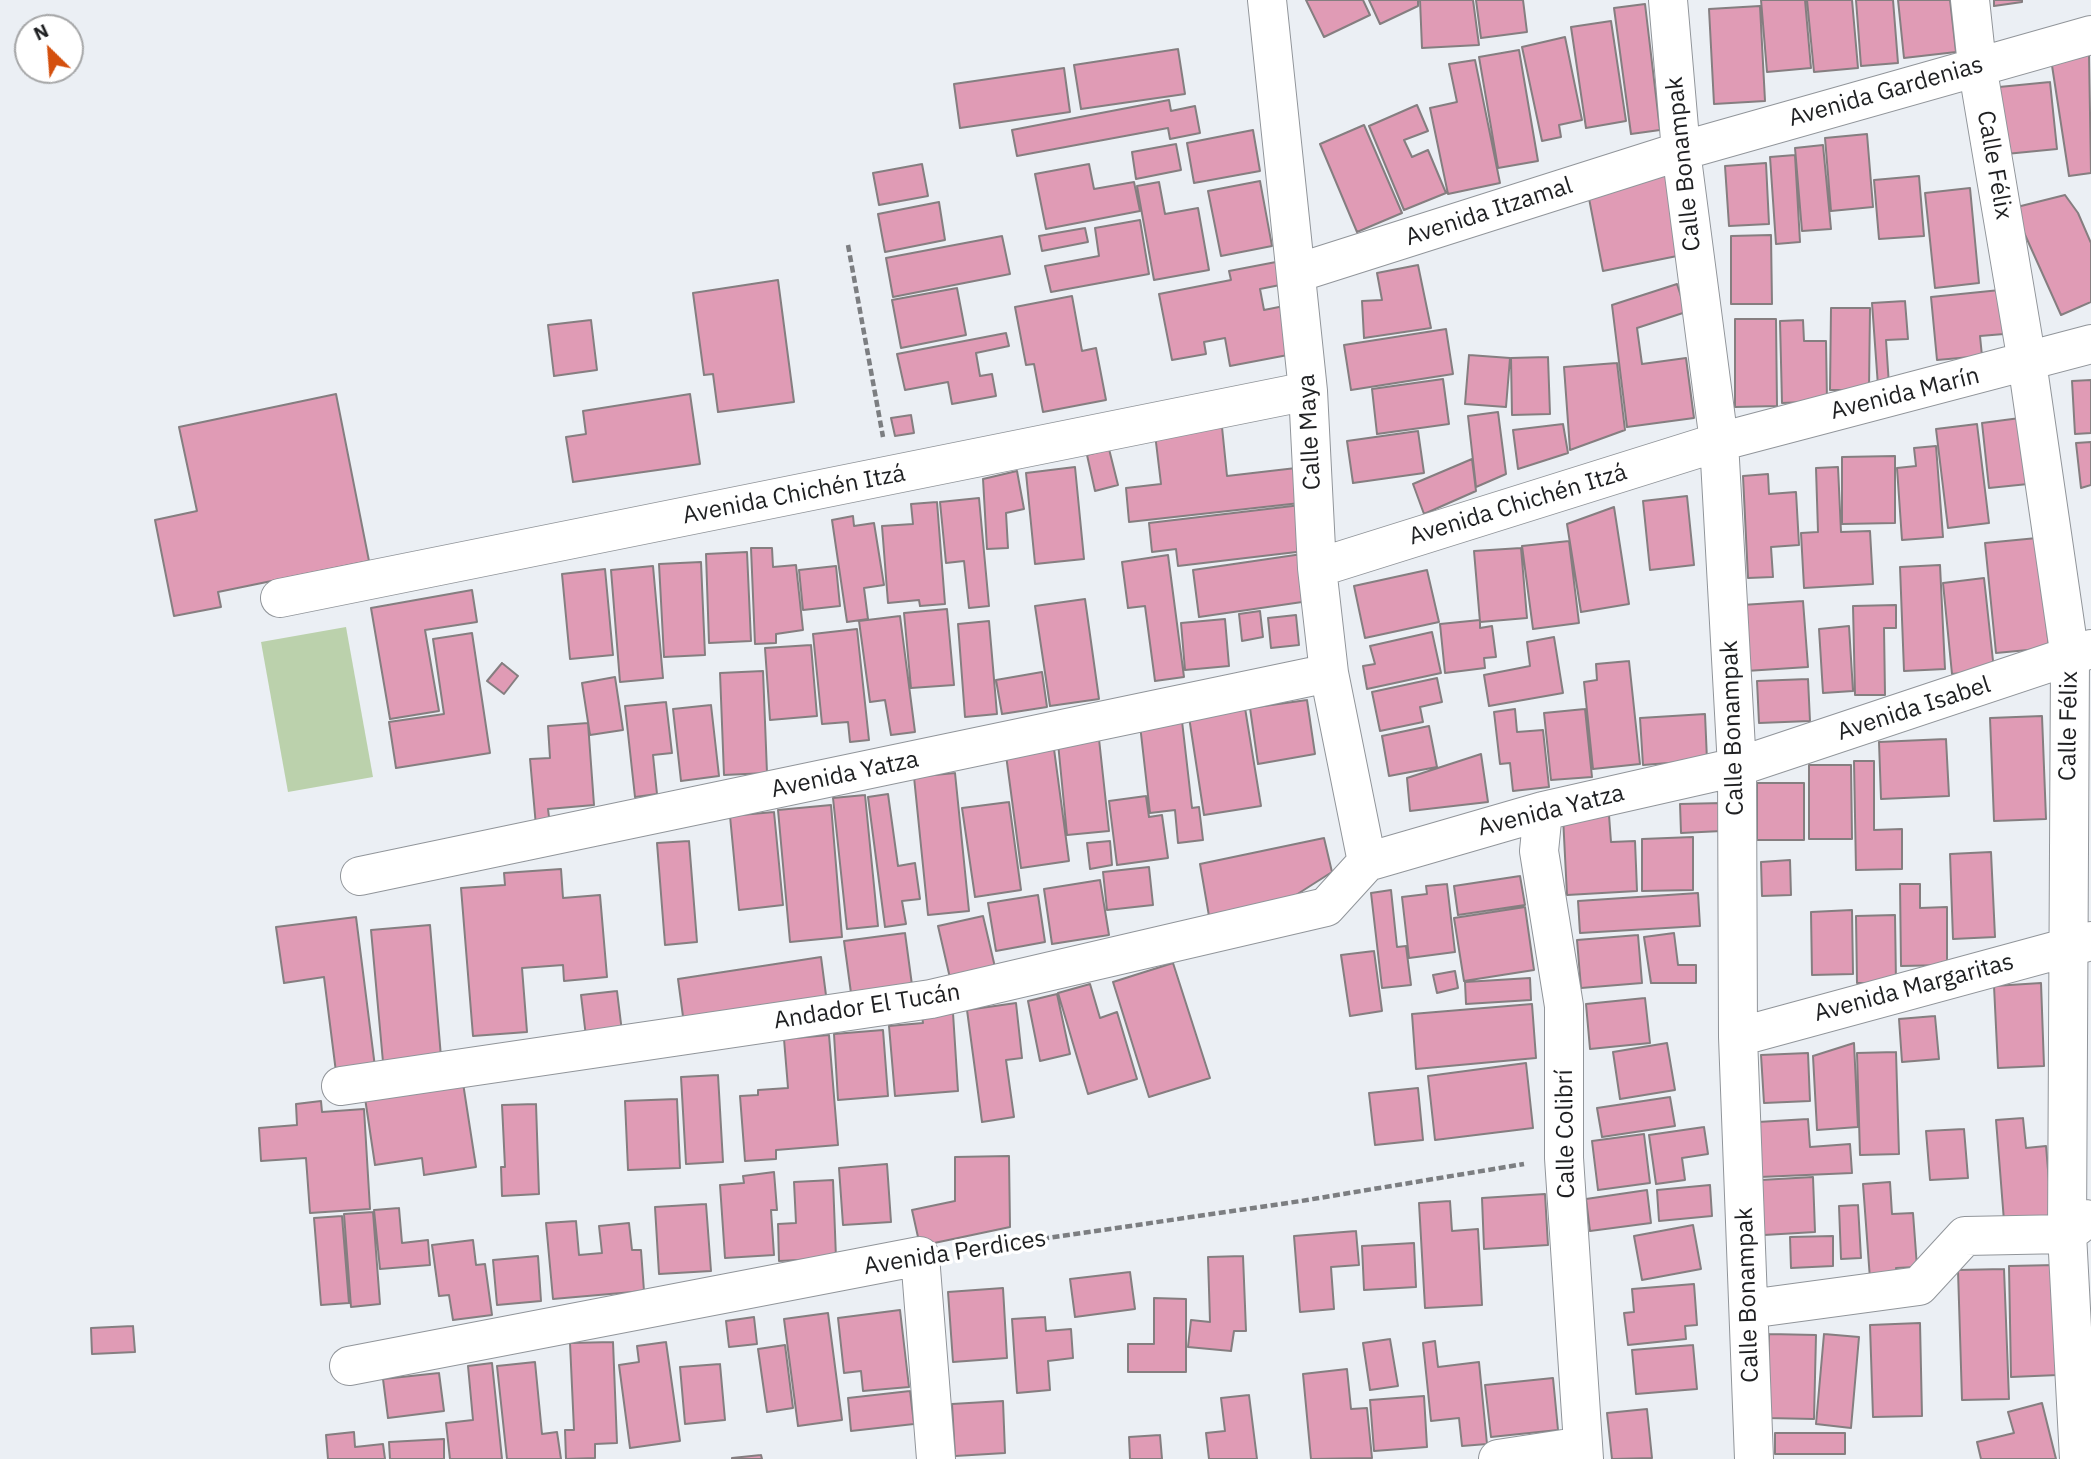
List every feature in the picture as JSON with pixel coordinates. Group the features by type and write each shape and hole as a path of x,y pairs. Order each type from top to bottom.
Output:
{"street":[{"name":"Calle Maya","path":"1267,0 1308,391 1317,568 1329,673 1367,862"},
{"name":"Calle Bonampak","path":"1668,0 1681,151 1718,442 1737,767 1738,1037 1754,1459"},
{"name":"Calle Félix","path":"1970,0 1977,65 2080,654 2079,1459"},
{"name":"Avenida Gardenias","path":"1681,151 1977,65 2091,35"},
{"name":"Avenida Itzamal","path":"1297,273 1681,151"},
{"name":"Avenida Marín","path":"1718,442 2091,344"},
{"name":"Avenida Chichén Itzá","path":"280,598 1308,391"},
{"name":"Avenida Chichén Itzá","path":"1317,568 1718,442"},
{"name":"Avenida Isabel","path":"1737,767 2080,654"},
{"name":"Avenida Yatza","path":"360,876 1329,673"},
{"name":"Avenida Yatza","path":"1367,862 1543,811 1737,767"},
{"name":"Calle Colibrí","path":"1543,811 1539,851 1564,1006 1564,1158 1583,1452"},
{"name":"Andador El Tucán","path":"341,1086 931,999 1326,907 1367,862"},
{"name":"Avenida Margaritas","path":"1738,1037 2079,943"},
{"path":"1749,1309 1919,1286 1965,1236 2079,1224"},
{"path":"920,1256 936,1459"},
{"name":"Avenida Perdices","path":"349,1366 920,1256"},
{"path":"1499,1459 1583,1452"}],"path":[{"path":"848,245 890,476"},
{"name":"Avenida Perdices","path":"920,1256 1287,1203 1564,1158"}],"green space":[{"path":"346,627 373,777 288,792 261,642"}],"building":[{"path":"1306,0 1363,0 1370,15 1324,37"},
{"path":"1369,0 1418,0 1418,6 1380,24"},
{"path":"1420,0 1473,0 1479,45 1422,48"},
{"path":"1476,0 1523,0 1527,32 1481,38"},
{"path":"1761,0 1805,0 1811,68 1767,72"},
{"path":"1807,0 1852,0 1858,68 1814,72"},
{"path":"1856,0 1893,0 1898,63 1861,66"},
{"path":"1898,0 1950,0 1956,52 1904,58"},
{"path":"1994,0 2022,0 2022,2 1994,6"},
{"path":"1645,4 1660,130 1631,134 1614,8"},
{"path":"1760,6 1765,101 1714,104 1709,9"},
{"path":"1611,21 1626,121 1586,128 1571,27"},
{"path":"1565,37 1582,120 1559,125 1561,137 1542,141 1522,47"},
{"path":"1178,49 1185,94 1081,109 1074,65"},
{"path":"1519,50 1538,161 1498,168 1479,57"},
{"path":"2089,53 2091,173 2069,176 2051,59"},
{"path":"1475,60 1500,183 1448,194 1430,108 1457,102 1449,64"},
{"path":"1064,68 1070,112 960,128 954,84"},
{"path":"2050,82 2057,149 2006,154 1999,87"},
{"path":"1169,100 1171,111 1195,106 1200,133 1170,139 1168,128 1017,156 1012,130"},
{"path":"1417,105 1428,131 1404,140 1412,157 1428,150 1446,193 1404,210 1369,126"},
{"path":"1364,125 1402,213 1357,232 1320,144"},
{"path":"1253,130 1260,171 1194,183 1187,143"},
{"path":"1867,134 1873,207 1831,211 1825,138"},
{"path":"1176,144 1181,170 1136,179 1132,152"},
{"path":"1823,145 1831,229 1802,231 1795,148"},
{"path":"1795,155 1800,242 1776,244 1770,157"},
{"path":"1766,163 1769,224 1729,226 1725,166"},
{"path":"922,164 928,196 879,205 873,173"},
{"path":"1089,164 1094,189 1134,182 1140,211 1046,229 1035,174"},
{"path":"1666,173 1682,255 1603,271 1587,188"},
{"path":"1919,176 1924,236 1879,239 1874,180"},
{"path":"1260,181 1272,246 1221,256 1208,191"},
{"path":"1159,182 1165,214 1198,208 1209,270 1154,280 1137,186"},
{"path":"1970,188 1979,283 1935,288 1925,193"},
{"path":"2065,195 2078,213 2091,243 2091,302 2061,315 2013,208"},
{"path":"939,202 945,240 885,252 878,214"},
{"path":"1140,220 1149,274 1051,292 1045,266 1099,256 1095,228"},
{"path":"1085,228 1088,242 1042,251 1039,236"},
{"path":"1771,235 1772,304 1731,304 1731,236"},
{"path":"1002,236 1010,274 893,297 886,258"},
{"path":"1276,262 1280,285 1260,289 1264,310 1284,306 1293,354 1230,366 1225,338 1204,342 1206,354 1172,360 1159,294 1231,280 1229,271"},
{"path":"1418,265 1431,328 1364,338 1362,301 1382,300 1377,273"},
{"path":"778,280 794,402 718,412 713,374 704,375 693,293"},
{"path":"1677,284 1686,312 1637,328 1642,364 1686,358 1694,418 1627,427 1612,305"},
{"path":"957,288 966,335 901,348 892,300"},
{"path":"2000,290 2004,334 1980,336 1982,356 1937,360 1931,297"},
{"path":"1072,296 1082,351 1096,348 1106,400 1043,412 1034,364 1026,365 1015,307"},
{"path":"1905,301 1908,339 1886,340 1889,385 1878,386 1872,303"},
{"path":"1831,308 1870,308 1869,390 1830,390"},
{"path":"1735,319 1776,319 1777,406 1735,407"},
{"path":"591,320 597,370 554,376 548,325"},
{"path":"1803,320 1804,341 1826,341 1827,401 1782,403 1780,321"},
{"path":"1446,329 1453,374 1351,390 1344,345"},
{"path":"1006,333 1009,346 976,353 980,376 992,374 996,396 952,404 948,382 905,390 897,354"},
{"path":"1469,355 1510,358 1506,407 1465,404"},
{"path":"1548,357 1550,414 1512,415 1511,358"},
{"path":"1617,363 1625,430 1570,450 1564,367"},
{"path":"1443,379 1449,424 1377,434 1372,389"},
{"path":"2091,380 2091,433 2075,434 2072,381"},
{"path":"336,394 369,561 218,592 221,607 174,616 155,520 197,511 179,427"},
{"path":"690,394 700,464 573,482 566,437 586,434 583,411"},
{"path":"1498,412 1506,474 1476,487 1468,416"},
{"path":"911,415 914,433 895,436 891,418"},
{"path":"2020,418 2028,484 1989,488 1982,423"},
{"path":"1563,424 1568,453 1518,469 1513,430"},
{"path":"1977,424 1989,523 1948,528 1936,429"},
{"path":"1222,427 1227,476 1296,468 1300,503 1129,522 1126,488 1161,484 1155,434"},
{"path":"1418,431 1424,473 1353,483 1347,441"},
{"path":"2091,442 2091,485 2081,488 2076,443"},
{"path":"1936,446 1943,537 1902,540 1897,468 1916,466 1914,448"},
{"path":"1109,449 1118,485 1095,491 1087,455"},
{"path":"1895,456 1895,523 1842,524 1842,457"},
{"path":"1472,459 1476,491 1424,514 1413,484"},
{"path":"1075,467 1084,559 1035,564 1026,473"},
{"path":"1838,467 1841,532 1870,531 1873,584 1804,588 1801,533 1818,532 1816,468"},
{"path":"1017,471 1024,509 1006,513 1008,548 987,549 983,479"},
{"path":"1768,474 1769,494 1796,492 1799,545 1771,547 1773,577 1748,578 1743,476"},
{"path":"1687,496 1694,565 1650,570 1643,501"},
{"path":"979,498 989,606 969,608 964,561 946,563 940,502"},
{"path":"937,502 945,604 920,606 919,600 888,603 882,526 913,524 911,504"},
{"path":"1301,505 1305,551 1178,566 1176,549 1152,552 1149,523"},
{"path":"1614,507 1629,604 1581,612 1567,524"},
{"path":"853,516 854,526 874,523 884,585 864,588 868,619 847,622 832,520"},
{"path":"2037,538 2049,648 1996,653 1985,543"},
{"path":"1569,541 1579,623 1533,629 1522,546"},
{"path":"751,548 772,548 773,567 796,565 803,630 776,634 776,643 755,644"},
{"path":"1521,548 1527,618 1480,622 1474,551"},
{"path":"747,552 751,641 709,643 706,554"},
{"path":"1302,554 1309,601 1199,617 1193,570"},
{"path":"1168,555 1184,677 1155,681 1145,606 1128,608 1122,562"},
{"path":"701,562 705,655 664,657 659,564"},
{"path":"1940,565 1945,669 1904,671 1900,567"},
{"path":"653,566 663,678 620,682 611,570"},
{"path":"836,566 840,606 803,610 799,570"},
{"path":"605,569 613,655 570,659 562,574"},
{"path":"1427,570 1439,622 1365,638 1354,586"},
{"path":"1984,578 1994,670 1952,674 1943,583"},
{"path":"472,590 477,622 425,630 439,711 390,719 371,608"},
{"path":"1085,599 1099,699 1050,706 1035,606"},
{"path":"1803,601 1808,667 1746,671 1742,605"},
{"path":"1896,605 1896,628 1884,628 1885,695 1855,695 1853,606"},
{"path":"947,609 954,685 911,688 904,613"},
{"path":"1260,611 1263,637 1242,641 1239,614"},
{"path":"1296,615 1299,645 1271,648 1268,618"},
{"path":"900,616 915,732 891,735 885,700 870,702 859,621"},
{"path":"1225,619 1229,666 1185,670 1181,623"},
{"path":"1480,620 1480,628 1492,626 1496,657 1484,658 1485,668 1445,673 1440,624"},
{"path":"989,621 997,714 965,717 958,624"},
{"path":"1849,626 1853,691 1823,693 1819,629"},
{"path":"857,629 869,740 850,742 848,722 822,724 813,634"},
{"path":"1432,632 1441,673 1367,689 1363,666 1375,664 1370,646"},
{"path":"472,633 490,753 396,768 389,722 444,714 433,639"},
{"path":"1554,637 1563,693 1489,706 1484,675 1530,666 1527,642"},
{"path":"811,645 817,716 770,720 765,648"},
{"path":"1629,661 1640,764 1593,769 1584,682 1597,680 1596,664"},
{"path":"502,663 518,676 504,694 487,681"},
{"path":"763,671 767,773 724,775 720,673"},
{"path":"1042,672 1047,707 1002,714 996,680"},
{"path":"615,677 623,730 590,735 582,683"},
{"path":"1437,678 1442,702 1420,707 1423,722 1380,731 1372,692"},
{"path":"1808,679 1810,721 1759,723 1757,681"},
{"path":"1307,700 1315,754 1258,764 1250,708"},
{"path":"666,702 672,753 653,755 657,794 635,797 625,706"},
{"path":"711,705 719,776 681,781 673,709"},
{"path":"1245,708 1261,806 1204,815 1189,717"},
{"path":"1515,709 1517,732 1543,730 1549,787 1513,791 1510,763 1500,764 1494,712"},
{"path":"1585,709 1592,777 1551,780 1544,713"},
{"path":"1705,714 1707,760 1643,765 1640,718"},
{"path":"2042,716 2046,819 1994,821 1990,718"},
{"path":"1182,721 1192,808 1199,807 1203,840 1178,843 1175,810 1150,813 1140,725"},
{"path":"588,723 594,805 548,809 550,825 536,826 530,759 550,758 548,726"},
{"path":"1429,726 1437,767 1389,776 1382,736"},
{"path":"1099,739 1109,831 1067,835 1058,743"},
{"path":"1946,739 1949,796 1881,799 1879,742"},
{"path":"1054,749 1069,861 1021,868 1006,755"},
{"path":"1481,754 1488,802 1410,811 1407,778"},
{"path":"1854,761 1874,761 1874,830 1902,829 1902,869 1856,870"},
{"path":"1809,765 1851,765 1852,839 1809,839"},
{"path":"955,773 969,911 928,915 914,777"},
{"path":"1757,783 1804,783 1804,840 1757,840"},
{"path":"888,794 898,866 915,863 920,899 902,901 906,924 885,927 868,797"},
{"path":"865,795 878,926 847,929 833,798"},
{"path":"1146,796 1149,817 1162,815 1168,858 1117,865 1109,801"},
{"path":"1009,802 1021,890 975,897 962,808"},
{"path":"1722,803 1722,831 1681,833 1680,804"},
{"path":"831,805 842,937 790,942 778,810"},
{"path":"774,812 783,905 739,910 730,816"},
{"path":"1609,815 1611,842 1635,841 1637,891 1567,895 1563,817"},
{"path":"1693,837 1693,890 1642,891 1642,839"},
{"path":"1324,838 1332,872 1285,902 1209,916 1200,864"},
{"path":"689,841 697,942 665,945 657,843"},
{"path":"1110,841 1112,865 1090,869 1087,843"},
{"path":"1991,852 1995,937 1953,939 1950,854"},
{"path":"1790,860 1791,895 1762,896 1761,862"},
{"path":"1149,867 1153,905 1107,910 1103,872"},
{"path":"561,869 563,898 600,895 607,977 564,981 563,965 522,968 527,1032 473,1036 461,888 505,885 504,873"},
{"path":"1520,876 1525,905 1458,915 1454,886"},
{"path":"1100,880 1109,935 1052,944 1044,889"},
{"path":"1447,884 1455,952 1409,958 1402,897 1427,894 1426,886"},
{"path":"1900,884 1920,884 1920,908 1947,907 1947,965 1901,966"},
{"path":"1391,890 1397,947 1406,946 1411,985 1382,988 1371,893"},
{"path":"1698,893 1700,926 1580,933 1578,901"},
{"path":"1038,895 1045,942 996,951 988,903"},
{"path":"1525,907 1534,970 1464,981 1454,918"},
{"path":"1852,910 1853,974 1812,975 1811,912"},
{"path":"1895,915 1896,983 1857,983 1856,916"},
{"path":"983,916 998,980 953,991 938,926"},
{"path":"356,917 375,1067 336,1072 324,977 284,983 276,927"},
{"path":"430,925 441,1057 383,1062 371,930"},
{"path":"905,933 912,985 851,993 844,941"},
{"path":"1674,933 1678,965 1696,965 1696,983 1651,983 1644,937"},
{"path":"1638,935 1642,983 1581,988 1577,940"},
{"path":"1374,951 1382,1011 1350,1016 1341,955"},
{"path":"821,957 827,1003 684,1024 678,979"},
{"path":"1173,963 1210,1078 1149,1097 1113,982"},
{"path":"1455,971 1458,988 1437,993 1433,975"},
{"path":"1530,978 1531,1000 1466,1004 1465,982"},
{"path":"2041,983 2044,1066 1998,1068 1994,986"},
{"path":"1090,984 1100,1018 1117,1012 1137,1079 1088,1094 1058,993"},
{"path":"617,991 623,1040 587,1045 581,995"},
{"path":"1057,994 1070,1054 1040,1061 1028,1001"},
{"path":"1645,998 1650,1043 1590,1049 1586,1004"},
{"path":"1016,1003 1022,1058 1006,1060 1014,1117 982,1122 967,1010"},
{"path":"1532,1004 1536,1058 1416,1069 1412,1014"},
{"path":"953,1013 958,1091 895,1096 889,1026 923,1023 922,1016"},
{"path":"1935,1016 1939,1059 1902,1062 1899,1019"},
{"path":"883,1030 888,1096 838,1100 834,1034"},
{"path":"829,1035 838,1145 776,1150 776,1159 745,1161 740,1096 758,1095 758,1090 788,1088 784,1039"},
{"path":"1667,1043 1675,1090 1620,1099 1613,1052"},
{"path":"1854,1043 1858,1127 1817,1130 1813,1056"},
{"path":"1896,1052 1899,1154 1860,1155 1857,1053"},
{"path":"1808,1053 1810,1101 1764,1103 1761,1055"},
{"path":"1526,1063 1533,1128 1435,1140 1428,1076"},
{"path":"718,1075 723,1162 686,1164 681,1077"},
{"path":"463,1083 476,1167 424,1175 422,1158 375,1165 365,1098"},
{"path":"1418,1088 1423,1140 1375,1145 1369,1093"},
{"path":"1670,1097 1675,1126 1602,1137 1597,1108"},
{"path":"677,1099 680,1168 628,1170 625,1101"},
{"path":"321,1101 322,1112 364,1109 370,1209 310,1213 306,1158 261,1161 259,1128 297,1125 296,1104"},
{"path":"536,1104 539,1194 502,1196 501,1167 505,1167 502,1105"},
{"path":"2023,1118 2026,1148 2046,1146 2052,1217 2004,1221 1996,1120"},
{"path":"1808,1119 1810,1147 1850,1144 1852,1173 1760,1177 1758,1122"},
{"path":"1704,1127 1708,1154 1682,1158 1685,1180 1656,1184 1649,1135"},
{"path":"1964,1129 1968,1178 1930,1180 1926,1131"},
{"path":"1644,1134 1650,1183 1598,1190 1592,1141"},
{"path":"1009,1156 1010,1227 920,1246 912,1210 955,1201 955,1157"},
{"path":"887,1164 891,1222 843,1225 839,1168"},
{"path":"774,1172 777,1210 771,1210 774,1255 725,1258 720,1185 744,1183 743,1176"},
{"path":"1813,1177 1815,1232 1764,1235 1761,1180"},
{"path":"833,1180 836,1258 779,1261 778,1224 796,1223 794,1182"},
{"path":"1890,1182 1892,1214 1913,1213 1917,1267 1896,1268 1897,1277 1870,1279 1863,1184"},
{"path":"1710,1185 1712,1216 1659,1221 1657,1190"},
{"path":"1647,1190 1651,1223 1590,1231 1586,1199"},
{"path":"1545,1194 1548,1245 1484,1249 1482,1198"},
{"path":"1450,1201 1452,1231 1478,1229 1482,1305 1425,1308 1419,1203"},
{"path":"706,1204 711,1271 659,1274 655,1207"},
{"path":"1858,1205 1861,1258 1841,1259 1839,1206"},
{"path":"399,1208 402,1243 428,1240 430,1265 380,1269 374,1210"},
{"path":"373,1212 380,1304 351,1307 344,1214"},
{"path":"342,1216 349,1303 321,1305 314,1218"},
{"path":"576,1221 579,1255 602,1253 599,1226 629,1223 632,1250 641,1250 644,1291 553,1299 546,1223"},
{"path":"1693,1225 1701,1269 1642,1280 1634,1236"},
{"path":"1356,1231 1359,1265 1331,1267 1334,1309 1300,1312 1294,1236"},
{"path":"1833,1236 1833,1266 1791,1268 1790,1237"},
{"path":"473,1240 476,1265 485,1264 492,1315 453,1320 449,1295 439,1296 432,1245"},
{"path":"1414,1243 1416,1287 1364,1290 1362,1246"},
{"path":"538,1256 541,1301 497,1305 493,1260"},
{"path":"1243,1256 1246,1331 1234,1331 1231,1351 1188,1347 1191,1320 1210,1322 1208,1257"},
{"path":"2056,1265 2058,1375 2011,1377 2009,1266"},
{"path":"2004,1269 2009,1399 1962,1400 1958,1270"},
{"path":"1130,1272 1135,1309 1075,1317 1070,1279"},
{"path":"1694,1284 1697,1325 1685,1326 1686,1339 1628,1345 1624,1313 1634,1312 1632,1289"},
{"path":"1003,1288 1007,1358 953,1362 948,1292"},
{"path":"1154,1298 1186,1299 1186,1372 1128,1372 1128,1344 1154,1344"},
{"path":"900,1310 909,1387 863,1391 861,1371 844,1373 838,1318"},
{"path":"828,1313 842,1420 798,1426 784,1319"},
{"path":"754,1317 757,1344 729,1347 726,1321"},
{"path":"1045,1317 1046,1331 1071,1329 1073,1358 1048,1361 1050,1390 1017,1393 1012,1319"},
{"path":"1920,1323 1922,1416 1873,1417 1870,1325"},
{"path":"133,1326 135,1352 92,1354 91,1328"},
{"path":"1769,1334 1816,1335 1814,1419 1767,1418"},
{"path":"1824,1334 1859,1337 1851,1428 1816,1424"},
{"path":"1390,1339 1398,1386 1370,1390 1363,1343"},
{"path":"1435,1341 1438,1367 1479,1362 1487,1444 1462,1446 1459,1418 1431,1421 1423,1343"},
{"path":"613,1342 617,1443 595,1444 595,1458 566,1459 565,1430 574,1430 570,1343"},
{"path":"666,1342 680,1441 630,1448 619,1365 639,1362 637,1346"},
{"path":"785,1345 793,1408 767,1412 758,1349"},
{"path":"1693,1345 1697,1389 1636,1394 1632,1350"},
{"path":"535,1362 542,1434 557,1432 561,1459 507,1459 497,1366"},
{"path":"492,1363 502,1459 450,1459 446,1423 473,1420 468,1366"},
{"path":"720,1364 725,1420 685,1424 680,1367"},
{"path":"1347,1369 1351,1409 1367,1408 1372,1458 1311,1459 1303,1374"},
{"path":"439,1373 444,1411 388,1418 383,1379"},
{"path":"1553,1378 1558,1430 1491,1437 1485,1385"},
{"path":"910,1391 914,1424 851,1431 848,1398"},
{"path":"1249,1395 1257,1459 1209,1459 1206,1433 1225,1431 1221,1398"},
{"path":"1424,1396 1427,1447 1374,1451 1370,1400"},
{"path":"1003,1401 1005,1453 955,1456 952,1404"},
{"path":"2042,1403 2056,1459 1981,1459 1977,1442 2014,1433 2008,1412"},
{"path":"1647,1409 1652,1458 1612,1459 1607,1413"},
{"path":"354,1432 355,1447 383,1444 385,1459 328,1459 326,1435"},
{"path":"1775,1433 1845,1433 1845,1454 1775,1454"},
{"path":"1160,1435 1162,1459 1130,1459 1129,1437"},
{"path":"444,1439 444,1459 390,1459 389,1442"},
{"path":"761,1455 762,1459 732,1459 732,1458"}]}
